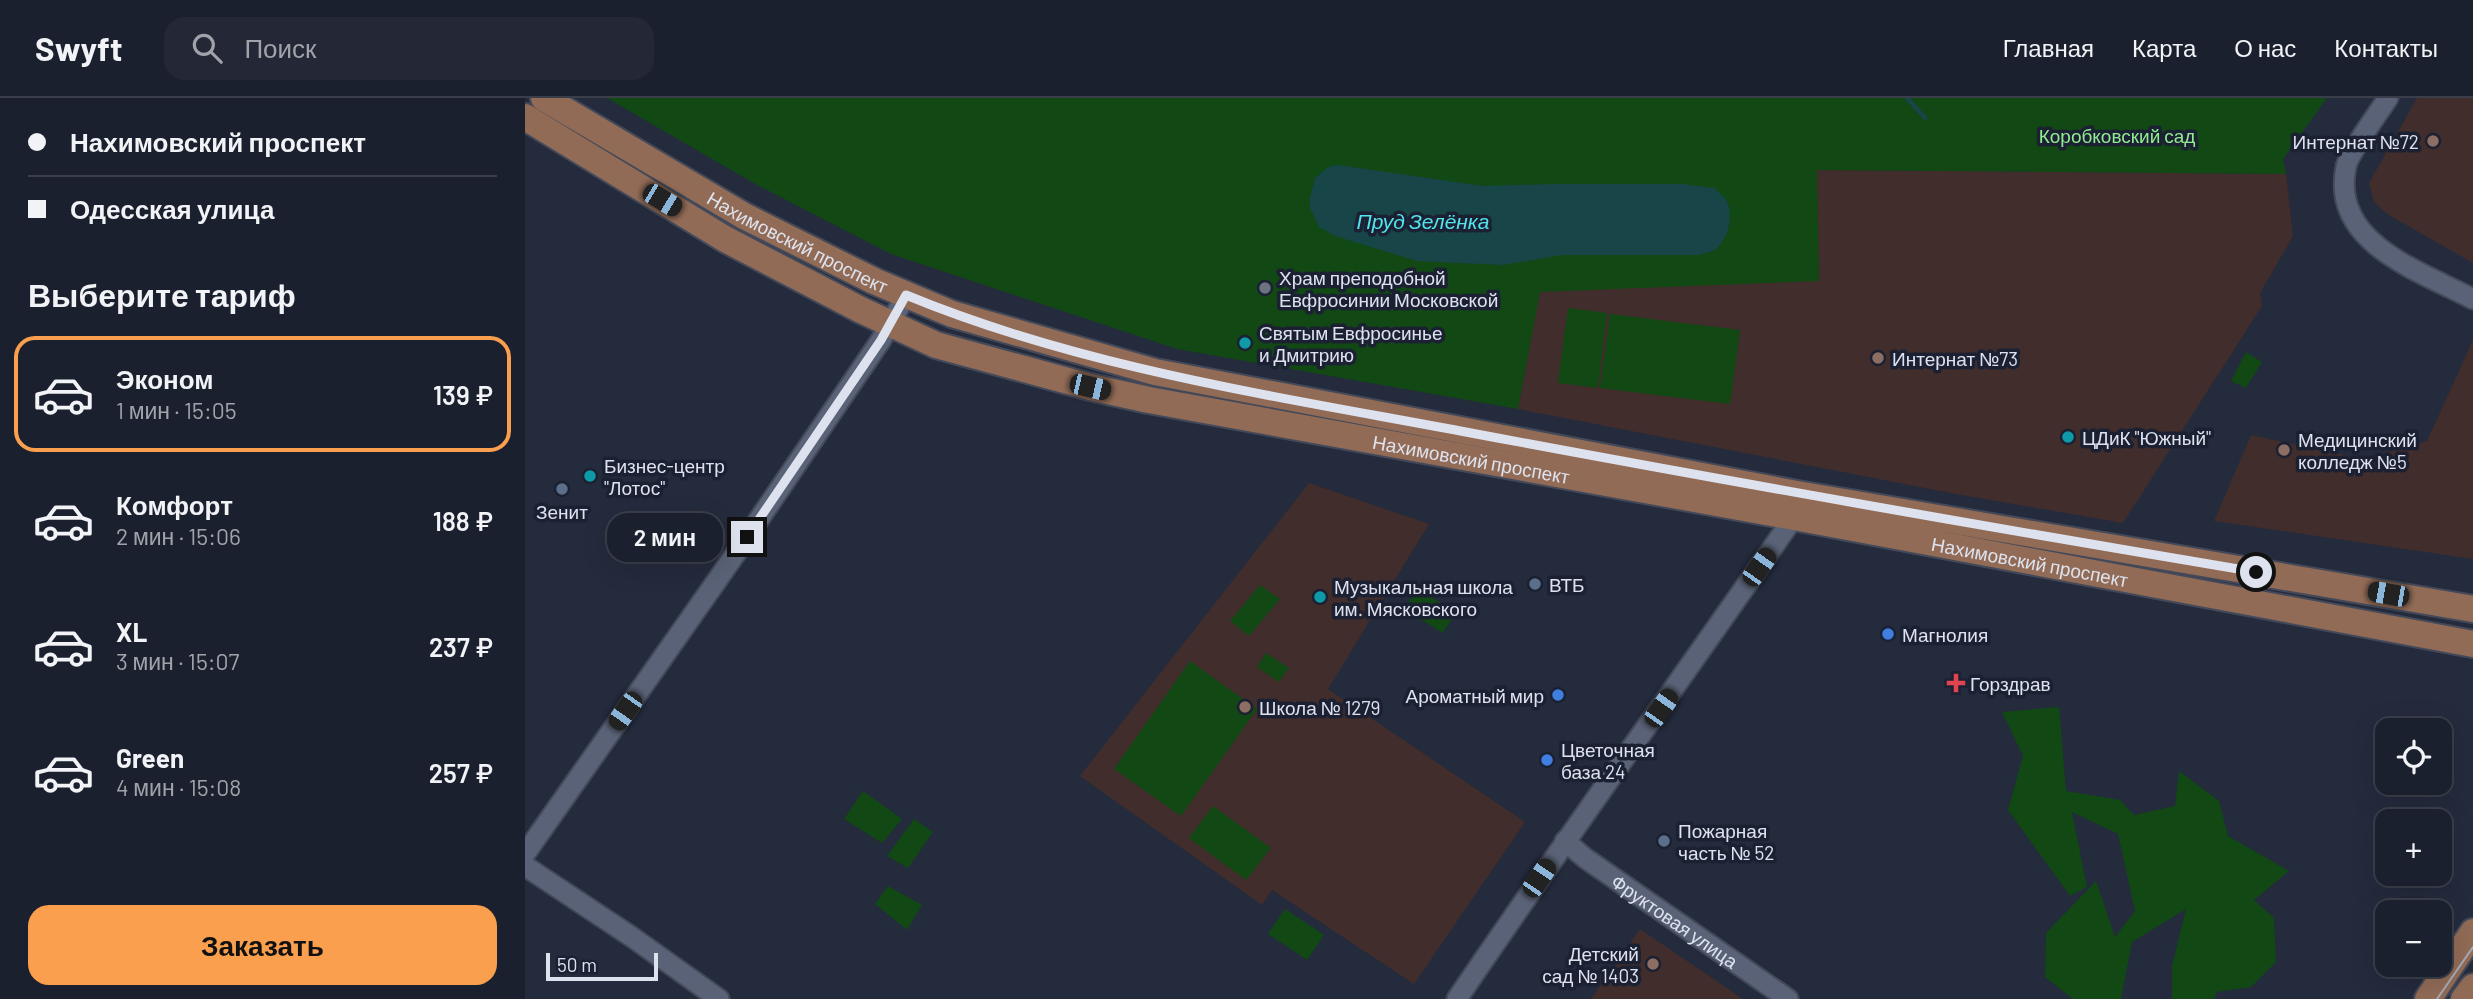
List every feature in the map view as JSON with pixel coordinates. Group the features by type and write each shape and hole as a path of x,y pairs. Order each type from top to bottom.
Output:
{"main road":[{"name":"Нахимовский проспект","path":"544,98 744,216 874,281 976,321 1155,372 2473,644"},
{"name":"Нахимовский проспект","path":"525,117 725,239 936,345 1090,387 1149,400 1798,506 2473,609"},
{"path":"2428,999 2473,932"},
{"path":"2464,999 2473,987"}],"street":[{"path":"2388,98 2346,165 2344,197 2353,223 2383,252 2473,299"},
{"path":"525,854 732,559 892,323 906,295"},
{"path":"1457,999 1565,841 1675,688 1798,506"},
{"name":"Фруктовая улица","path":"1565,841 1585,858 1789,999"},
{"path":"525,866 719,999"}],"shaded area":[{"name":"Интернат №72","path":"2417,98 2473,98 2473,263 2387,214 2374,202 2369,183"},
{"name":"Интернат №73","path":"1817,170 2286,174 2293,236 2260,293 2262,306 2123,523 1956,494 1518,409 1539,292"},
{"name":"Медицинский колледж №5","path":"2473,340 2473,559 2214,521 2251,435 2363,459 2427,441"},
{"name":"Школа № 1279","path":"1309,483 1429,524 1328,689 1525,822 1414,984 1272,890 1262,905 1080,776"},
{"name":"Детский сад № 1403","path":"1640,929 1743,999 1591,999"}],"green space":[{"name":"Коробковский сад","path":"607,98 2327,98 2283,159 2286,174 1817,170 1819,281 1540,292 1518,409 1177,349 891,254 757,185"},
{"path":"1568,308 1607,313 1598,388 1558,383"},
{"path":"1610,314 1740,330 1730,404 1600,388"},
{"path":"2246,352 2262,362 2246,388 2231,381"},
{"path":"1260,585 1280,599 1249,636 1230,621"},
{"path":"1417,589 1456,612 1443,633 1404,609"},
{"path":"1266,653 1289,668 1279,682 1257,667"},
{"path":"1190,661 1257,709 1181,816 1114,769"},
{"path":"2059,707 2066,791 2120,800 2134,815 2175,806 2179,771 2219,801 2228,836 2289,871 2254,900 2274,918 2276,962 2251,987 2217,992 2214,999 2172,999 2172,966 2186,909 2132,942 2121,999 2073,999 2045,977 2046,933 2096,881 2115,937 2135,911 2118,834 2072,812 2087,887 2070,896 2008,810 2023,756 2002,712"},
{"path":"863,791 902,819 882,843 844,819"},
{"path":"1213,806 1271,848 1246,880 1189,838"},
{"path":"914,819 933,832 908,868 887,856"},
{"path":"888,886 922,905 907,930 875,904"},
{"path":"1285,909 1324,935 1307,960 1268,934"}],"water":[{"name":"Пруд Зелёнка","path":"1338,165 1483,186 1683,184 1715,188 1727,201 1730,220 1720,246 1698,255 1562,255 1503,265 1417,261 1335,236 1319,227 1310,208 1315,178 1328,167"}],"waterway":[{"path":"1907,98 1925,118"}],"tram line":[{"path":"2437,999 2473,947"}],"place":[{"name":"Интернат №72","path":"2433,141"},
{"name":"Храм преподобной Евфросинии Московской","path":"1265,288"},
{"name":"Святым Евфросинье и Дмитрию","path":"1245,343"},
{"name":"Интернат №73","path":"1878,358"},
{"name":"ЦДиК \"Южный\"","path":"2068,437"},
{"name":"Медицинский колледж №5","path":"2284,450"},
{"name":"Бизнес-центр \"Лотос\"","path":"590,476"},
{"name":"Зенит","path":"562,489"},
{"name":"ВТБ","path":"1535,584"},
{"name":"Музыкальная школа им. Мясковского","path":"1320,597"},
{"name":"Магнолия","path":"1888,634"},
{"name":"Горздрав","path":"1956,683"},
{"name":"Ароматный мир","path":"1558,695"},
{"name":"Школа № 1279","path":"1245,707"},
{"name":"Цветочная база 24","path":"1547,760"},
{"name":"Пожарная часть № 52","path":"1664,841"},
{"name":"Детский сад № 1403","path":"1653,964"}],"route":[{"path":"747,537 881,340 906,295 952,314 1035,340 1155,372 1256,393 1802,495 2256,572"}]}
